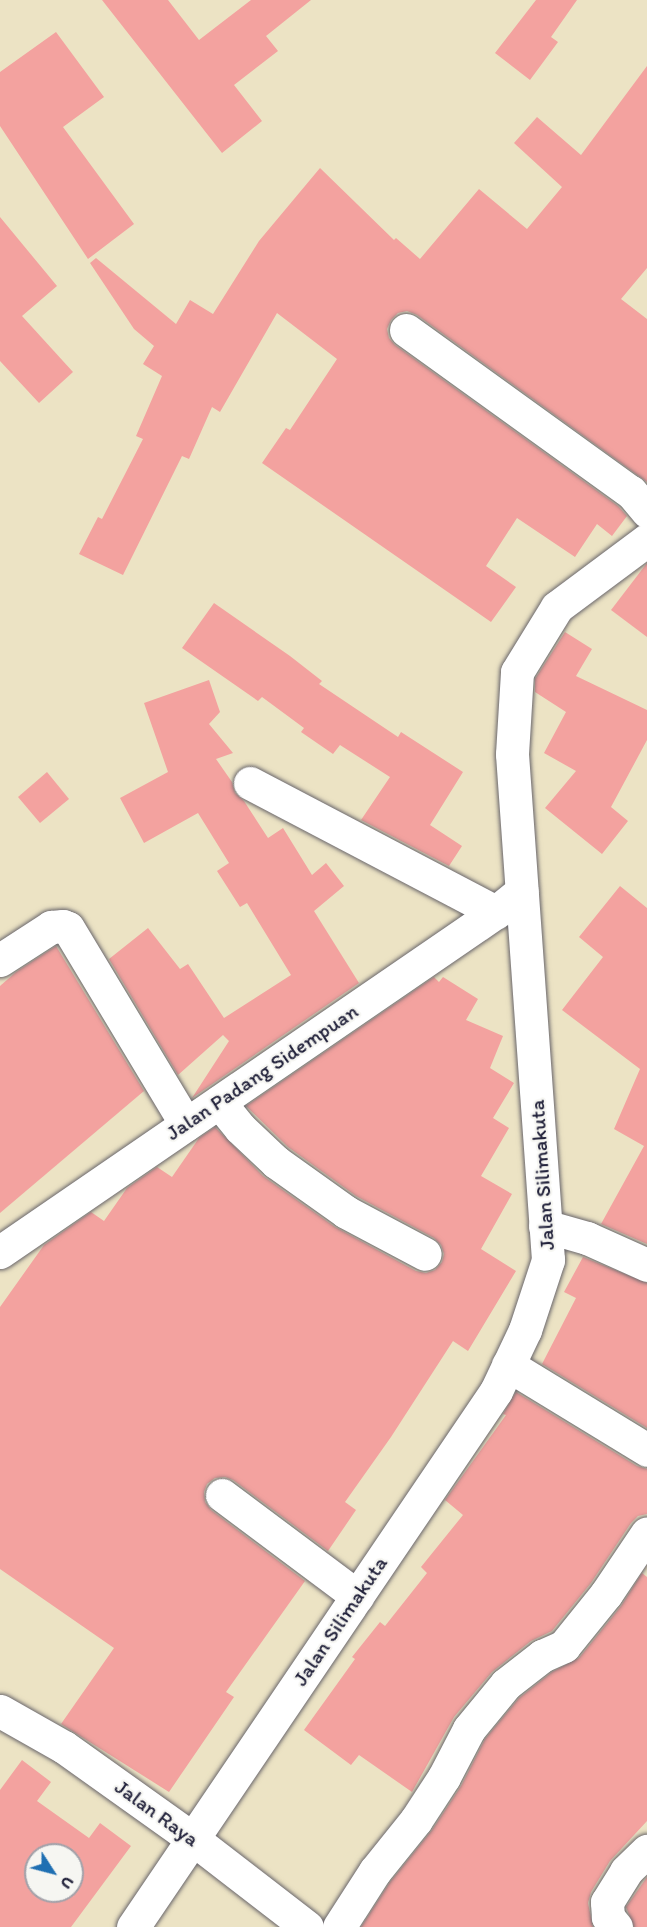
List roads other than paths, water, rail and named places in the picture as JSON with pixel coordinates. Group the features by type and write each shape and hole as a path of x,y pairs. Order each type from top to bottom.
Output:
{"street":[{"path":"406,330 631,492 647,511"},
{"name":"Jalan Silimakuta","path":"133,1927 496,1391 525,1330 548,1260 512,754 517,672 557,607 647,540"},
{"path":"250,783 496,912"},
{"name":"Jalan Padang Sidempuan","path":"0,1252 496,912 522,891"},
{"path":"0,960 51,927 68,928 186,1124"},
{"path":"219,1101 240,1128 276,1162 346,1212 384,1230 425,1254"},
{"path":"545,1226 586,1238 647,1265"},
{"path":"508,1365 647,1450"},
{"path":"222,1495 357,1596"},
{"path":"339,1927 375,1871 416,1820 444,1777 469,1729 506,1684 542,1656 564,1646 606,1594 647,1533"},
{"name":"Jalan Raya","path":"0,1711 64,1747 193,1839 307,1927"},
{"path":"616,1927 608,1917 607,1902 626,1871 647,1851"}]}
